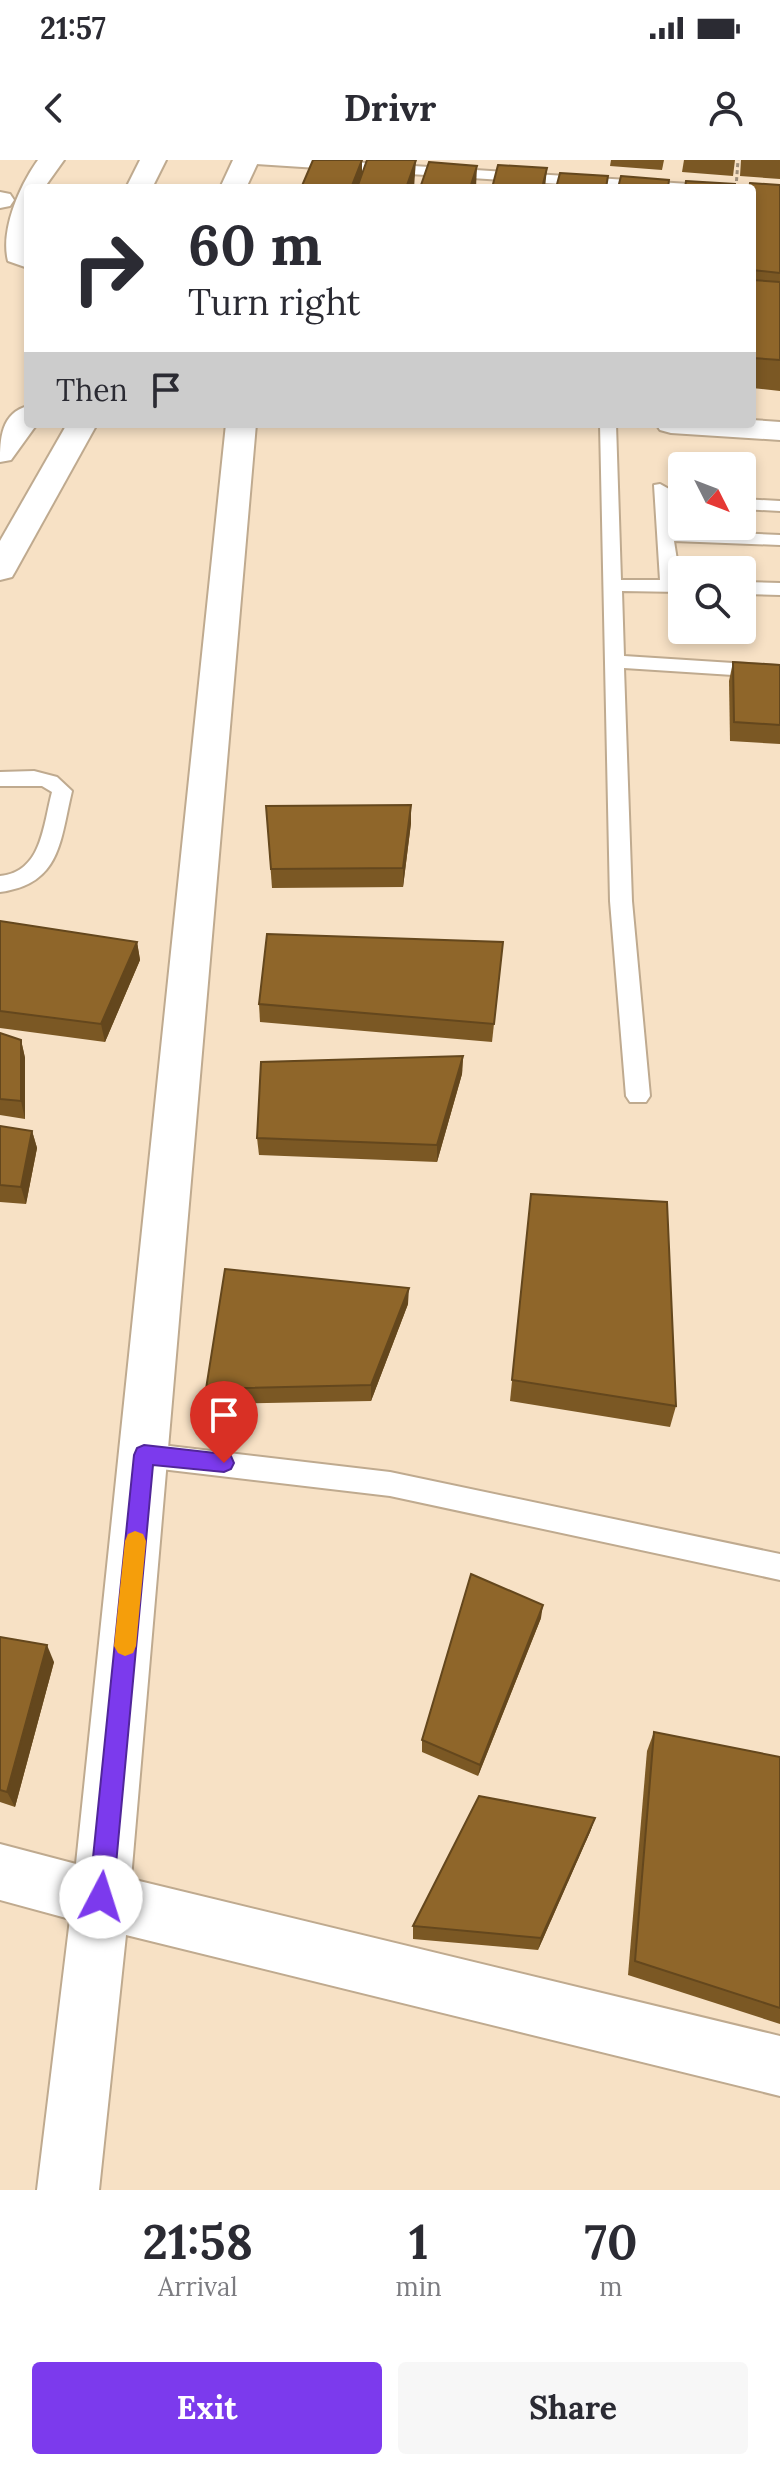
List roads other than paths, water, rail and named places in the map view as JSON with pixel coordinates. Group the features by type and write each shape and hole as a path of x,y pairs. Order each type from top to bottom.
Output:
{"main road":[{"path":"0,200 29,160"},
{"path":"34,184 51,160"},
{"path":"141,184 153,160"},
{"path":"162,184 171,160"},
{"path":"235,184 246,160"},
{"path":"24,206 13,239 18,255 24,258"},
{"path":"0,453 24,420"},
{"path":"0,570 80,428"},
{"path":"68,2190 101,1897 241,428"},
{"path":"733,428 780,431"},
{"path":"0,1872 206,1928 780,2066"}],"lane":[{"path":"256,160 588,175 658,184"},
{"path":"608,428 621,901 638,1096"},
{"path":"668,496 660,494 670,556"},
{"path":"756,505 780,506"},
{"path":"665,535 780,540"},
{"path":"612,585 668,586"},
{"path":"756,588 780,589"},
{"path":"614,661 780,672"},
{"path":"0,779 43,780 53,782 62,791 40,869 27,880 0,884"},
{"path":"144,1455 390,1484 780,1567"}]}
